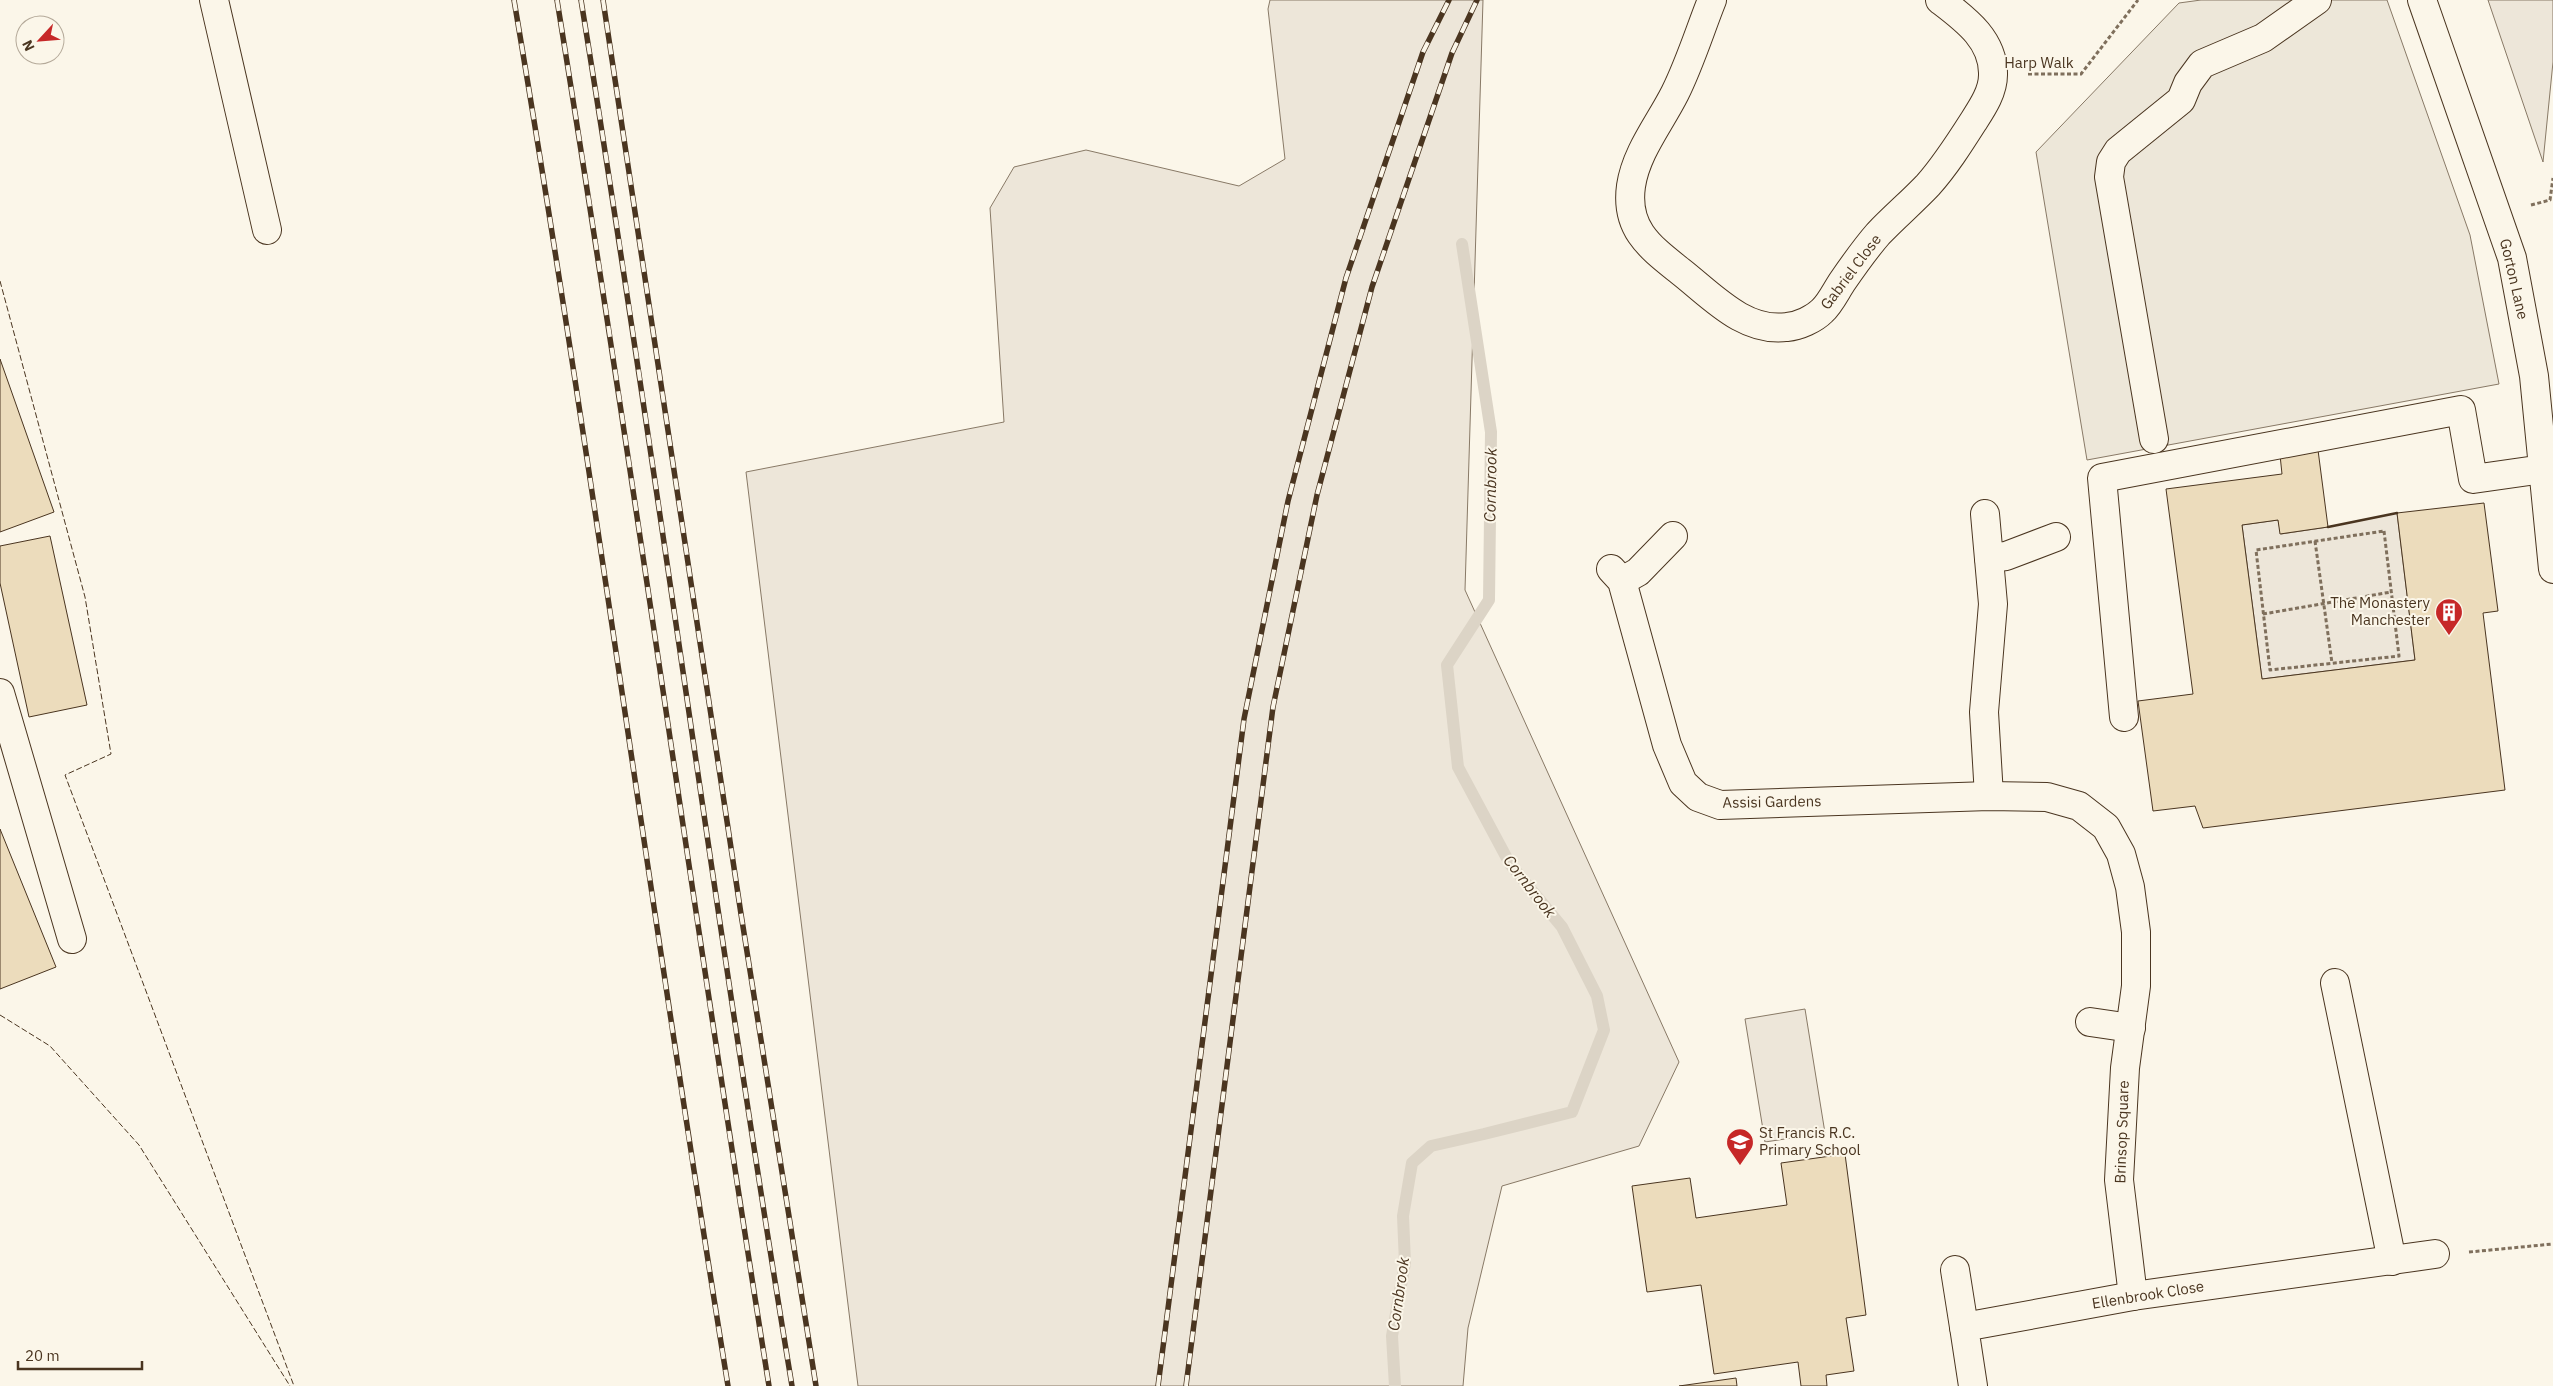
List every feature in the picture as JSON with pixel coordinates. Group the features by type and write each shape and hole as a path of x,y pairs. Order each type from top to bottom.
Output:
{"street":[{"path":"214,0 267,230"},
{"name":"Gabriel Close","path":"1712,0 1676,91 1640,155 1631,186 1631,211 1638,232 1650,247 1739,318 1764,327 1788,327 1806,322 1823,311 1848,273 1879,234 1928,184 1948,160 1985,104 1991,88 1993,74 1991,59 1979,34 1967,20 1940,0"},
{"path":"2154,439 2108,177 2111,162 2118,151 2181,100 2188,83 2202,64 2263,38 2317,0"},
{"name":"Gorton Lane","path":"2422,0 2512,258 2543,375 2543,469 2553,570"},
{"path":"2124,717 2102,478 2461,410 2473,479 2543,469"},
{"path":"1985,514 1993,604 1984,712 1989,796"},
{"name":"Assisi Gardens","path":"1672,536 1638,572 1617,575 1667,745 1683,783 1698,797 1720,805 1989,796 2047,797 2079,806 2106,827 2121,854 2130,887"},
{"path":"1989,558 2006,556 2056,537"},
{"path":"0,693 72,939"},
{"name":"Brinsop Square","path":"2130,887 2136,932 2136,986 2125,1068 2119,1180 2133,1296"},
{"path":"2335,983 2392,1261"},
{"path":"2090,1022 2131,1028"},
{"name":"Ellenbrook Close","path":"1964,1327 2133,1296 2436,1254"},
{"path":"1955,1270 1973,1386"}],"path":[{"name":"Harp Walk","path":"1993,74 2082,74 2138,0"},
{"path":"2384,531 2391,592 2398,656 2270,670 2256,550 2384,531"},
{"path":"2315,541 2332,663"},
{"path":"2264,614 2391,592"},
{"path":"2436,1254 2553,1244"}],"shaded area":[{"path":"1270,0 1483,0 1465,590 1679,1062 1639,1146 1502,1186 1468,1328 1463,1386 858,1386 746,472 1004,422 990,208 1014,167 1086,150 1239,186 1285,159 1268,9"},
{"path":"2201,0 2387,0 2470,235 2499,384 2087,460 2036,152 2179,3"},
{"path":"2488,0 2553,0 2553,62 2543,162"},
{"path":"2397,513 2415,660 2262,679 2242,525 2278,520 2281,534"},
{"path":"1805,1009 1825,1133 1765,1142 1745,1019"}],"building":[{"path":"0,359 54,512 0,532"},
{"name":"The Monastery Manchester","path":"2318,450 2328,527 2280,534 2278,520 2242,525 2262,679 2415,660 2397,513 2484,503 2498,611 2483,613 2505,790 2203,828 2195,806 2153,811 2138,701 2193,694 2166,489 2282,474 2280,455"},
{"path":"50,536 87,705 29,717 0,583 0,546"},
{"path":"0,829 56,967 0,989"},
{"path":"1845,1154 1866,1315 1846,1318 1854,1371 1826,1375 1827,1386 1801,1386 1798,1362 1714,1374 1701,1285 1647,1292 1632,1186 1690,1178 1696,1218 1787,1205 1781,1163"},
{"path":"1736,1378 1737,1386 1679,1386"}],"waterway":[{"name":"Cornbrook","path":"1395,1386 1392,1336 1405,1263 1403,1216 1412,1163 1431,1146 1572,1112 1604,1030 1597,996 1562,927 1510,864 1458,767 1447,665 1489,600 1491,432 1462,244"}],"railway":[{"path":"514,0 570,346 700,1213 728,1386"},
{"path":"557,0 585,173 769,1386"},
{"path":"581,0 635,346 764,1213 792,1386"},
{"path":"603,0 741,914 816,1386"},
{"path":"1158,1386 1244,719 1288,501 1346,278 1423,52 1449,0"},
{"path":"1186,1386 1273,707 1317,495 1372,287 1452,53 1477,0"}],"fence":[{"path":"0,281 85,597 111,754 65,775 294,1386"},
{"path":"0,1015 50,1046 139,1145 290,1386"}],"wall":[{"path":"2328,527 2397,513"}],"place":[{"name":"The Monastery Manchester","path":"2449,636"},
{"name":"St Francis R.C. Primary School","path":"1740,1166"}]}
